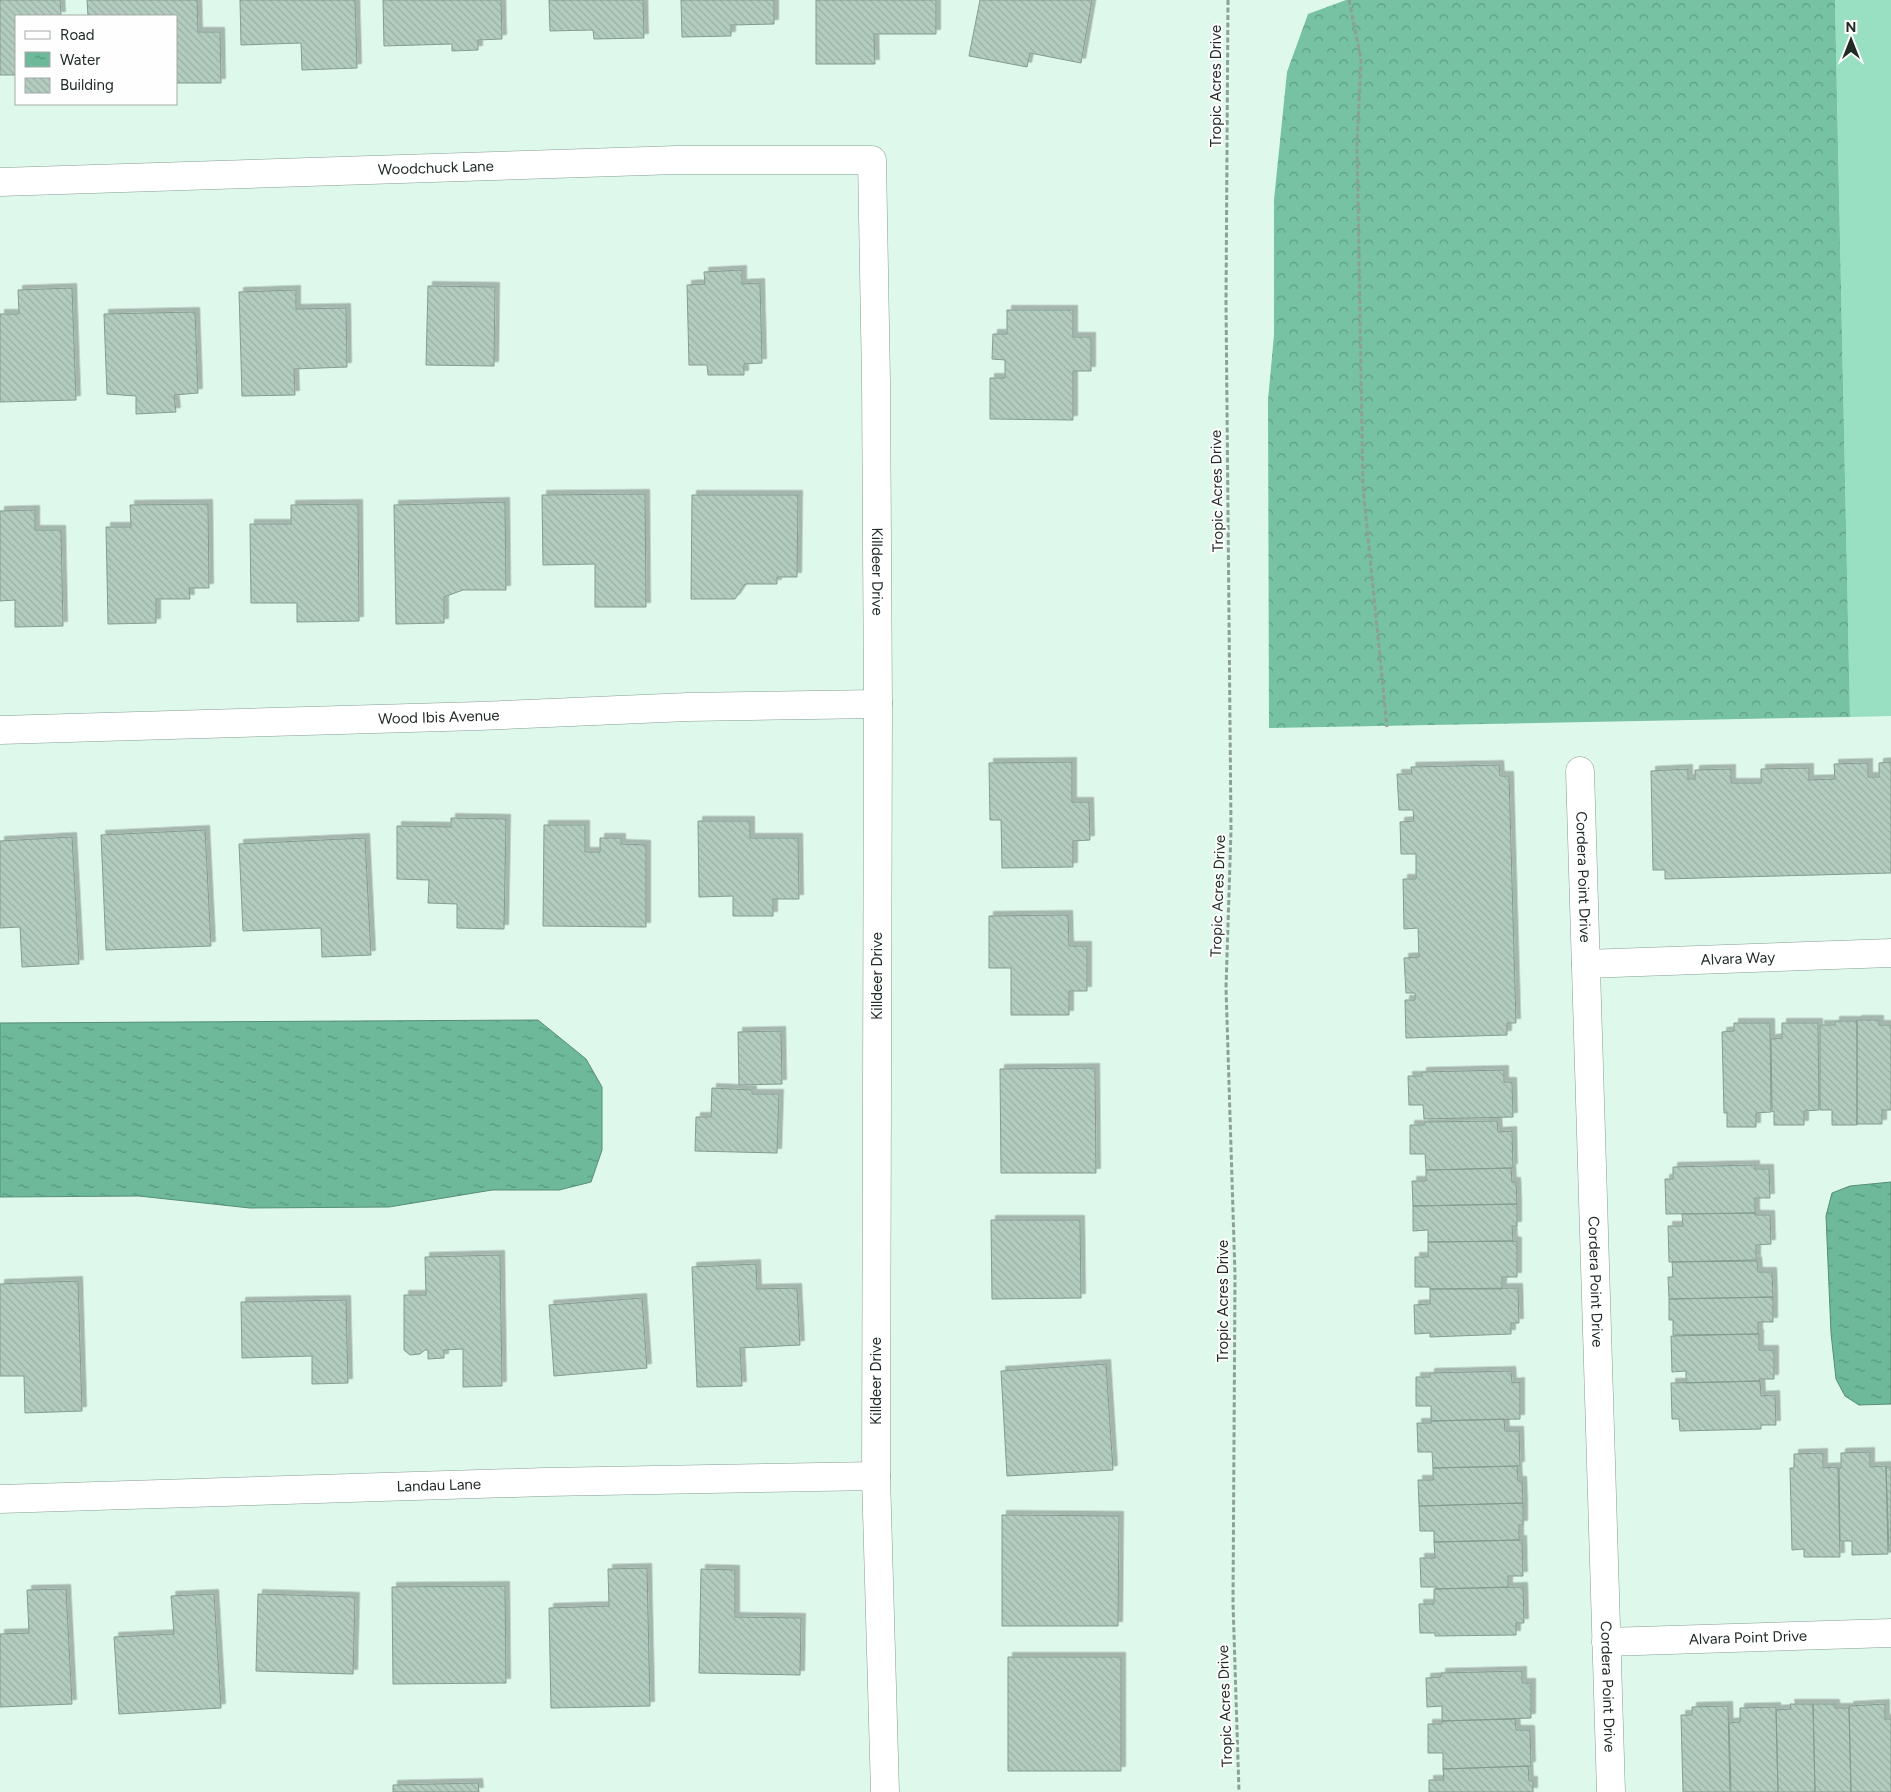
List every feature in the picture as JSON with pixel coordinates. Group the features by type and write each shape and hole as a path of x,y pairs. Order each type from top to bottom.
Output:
{"street":[{"name":"Woodchuck Lane","path":"0,182 677,160 872,160"},
{"name":"Killdeer Drive","path":"872,160 876,381 878,704 876,1476 885,1792"},
{"name":"Wood Ibis Avenue","path":"0,730 469,716 688,707 878,704"},
{"name":"Cordera Point Drive","path":"1580,771 1611,1792"},
{"name":"Alvara Way","path":"1586,964 1891,952"},
{"name":"Landau Lane","path":"0,1499 545,1482 876,1476"},
{"name":"Alvara Point Drive","path":"1606,1642 1891,1633"}],"path":[{"name":"Tropic Acres Drive","path":"1228,0 1226,302 1231,830 1226,988 1235,1275 1233,1603 1240,1792"},
{"path":"1348,0 1362,59 1357,144 1363,487 1386,728"}],"shaded area":[{"path":"1835,0 1891,0 1891,716 1850,717"}],"green space":[{"path":"1346,0 1835,0 1850,717 1269,728 1268,400 1274,335 1274,200 1287,72 1308,14"}],"water":[{"path":"538,1020 586,1059 602,1087 602,1150 591,1182 559,1190 492,1190 389,1207 250,1208 139,1196 0,1197 0,1023"},
{"path":"1891,1182 1891,1404 1859,1405 1845,1396 1836,1379 1831,1333 1826,1216 1832,1193 1850,1186"}],"building":[{"path":"0,0 60,0 61,15 15,15 15,75 0,75"},
{"path":"87,0 197,0 198,32 220,32 221,83 178,83 178,15 88,15"},
{"path":"240,0 355,0 357,68 302,70 301,43 241,45"},
{"path":"383,0 501,0 502,39 478,40 478,50 452,51 452,44 384,46"},
{"path":"549,0 643,0 644,38 594,39 593,30 550,31"},
{"path":"681,0 774,0 774,24 731,25 731,36 682,37"},
{"path":"816,0 936,0 936,34 874,34 875,64 816,64"},
{"path":"980,0 1092,0 1081,63 1030,53 1027,67 969,56"},
{"path":"742,270 742,284 760,283 762,363 744,364 744,375 708,375 707,365 689,365 687,285 705,284 704,272"},
{"path":"428,286 495,287 494,366 426,365"},
{"path":"72,288 76,400 0,402 0,314 19,314 18,290"},
{"path":"296,290 296,309 346,308 347,367 294,369 295,395 242,396 239,292"},
{"path":"1007,310 1073,310 1073,337 1091,337 1091,371 1073,371 1073,420 990,419 990,378 1005,378 1005,360 992,359 993,334 1007,334"},
{"path":"195,312 198,393 174,395 176,412 136,414 136,396 107,394 104,314"},
{"path":"645,494 646,607 595,607 595,564 543,565 542,495"},
{"path":"692,495 798,495 797,577 777,577 777,584 745,584 735,599 691,599"},
{"path":"505,502 506,590 463,590 444,597 444,623 396,624 394,505"},
{"path":"208,504 209,588 189,588 190,599 156,599 156,623 108,624 106,527 131,527 130,505"},
{"path":"358,504 359,621 297,622 297,603 251,603 250,524 291,524 291,505"},
{"path":"35,510 35,530 61,530 63,626 15,627 15,600 0,601 0,511"},
{"path":"1072,762 1072,802 1089,802 1090,840 1073,841 1073,867 1002,868 1001,820 990,820 989,763"},
{"path":"1891,762 1891,873 1665,879 1665,870 1653,870 1651,771 1688,769 1688,779 1695,779 1695,770 1731,769 1731,783 1761,783 1761,769 1809,768 1809,780 1835,779 1834,764 1868,763 1868,777 1879,777 1879,763"},
{"path":"1499,765 1500,776 1509,776 1516,1023 1507,1023 1507,1035 1406,1038 1405,1000 1415,1000 1415,993 1406,993 1404,958 1419,957 1418,928 1404,929 1403,879 1416,879 1416,854 1401,854 1400,822 1414,821 1413,810 1399,810 1397,774 1412,774 1411,767"},
{"path":"451,818 506,819 504,929 457,928 457,904 428,903 429,880 397,879 397,826 451,827"},
{"path":"698,821 750,821 750,838 798,838 799,899 773,899 773,916 733,916 733,896 699,897"},
{"path":"544,825 585,825 585,852 600,852 600,838 621,838 621,844 646,845 646,927 543,926"},
{"path":"205,830 211,946 106,950 101,835"},
{"path":"72,837 79,964 22,967 20,927 0,928 0,841"},
{"path":"365,838 371,955 322,957 321,928 243,931 239,844"},
{"path":"1068,915 1069,946 1087,946 1087,991 1069,991 1069,1015 1011,1015 1011,968 989,968 989,916"},
{"path":"1857,1020 1879,1020 1879,1025 1891,1025 1891,1110 1882,1110 1882,1124 1857,1124"},
{"path":"1835,1021 1857,1021 1857,1125 1832,1125 1832,1110 1820,1110 1820,1025 1835,1025"},
{"path":"1734,1023 1770,1023 1771,1112 1756,1113 1756,1127 1727,1127 1727,1113 1724,1113 1722,1032 1734,1031"},
{"path":"1782,1023 1818,1023 1819,1110 1804,1111 1804,1125 1774,1125 1774,1111 1772,1112 1771,1039 1782,1038"},
{"path":"781,1031 782,1084 739,1085 738,1032"},
{"path":"1095,1068 1096,1173 1001,1173 1000,1069"},
{"path":"1504,1070 1504,1082 1512,1082 1513,1117 1424,1119 1423,1105 1409,1105 1408,1076 1422,1076 1422,1072"},
{"path":"712,1088 752,1090 752,1094 779,1094 777,1153 695,1151 696,1117 711,1117"},
{"path":"1497,1121 1498,1132 1512,1131 1513,1168 1426,1170 1425,1154 1410,1154 1410,1125 1424,1125 1424,1122"},
{"path":"1755,1165 1755,1169 1769,1169 1770,1198 1755,1198 1755,1213 1666,1214 1665,1179 1673,1179 1673,1167"},
{"path":"1511,1168 1512,1182 1516,1182 1517,1204 1413,1206 1412,1181 1426,1181 1426,1170"},
{"path":"1517,1204 1517,1226 1512,1226 1513,1241 1428,1242 1428,1230 1413,1231 1413,1206"},
{"path":"1755,1213 1756,1215 1770,1215 1771,1244 1756,1245 1756,1260 1669,1262 1668,1226 1683,1226 1682,1214"},
{"path":"991,1220 1080,1220 1081,1298 992,1299"},
{"path":"1428,1242 1517,1242 1517,1277 1502,1277 1502,1289 1430,1289 1430,1287 1415,1287 1415,1257 1428,1257"},
{"path":"500,1255 502,1386 463,1387 463,1349 444,1350 444,1358 428,1359 428,1350 420,1354 410,1355 404,1350 404,1295 426,1295 425,1257"},
{"path":"1757,1261 1758,1272 1772,1272 1773,1297 1669,1299 1668,1277 1673,1277 1672,1262"},
{"path":"756,1264 757,1289 797,1288 800,1345 740,1348 742,1386 697,1387 692,1267"},
{"path":"78,1281 82,1411 25,1413 24,1376 0,1376 0,1284"},
{"path":"1518,1288 1519,1323 1511,1323 1511,1334 1430,1337 1430,1333 1415,1334 1414,1305 1430,1304 1430,1289"},
{"path":"1773,1297 1773,1322 1758,1322 1758,1334 1673,1335 1673,1320 1669,1320 1669,1299"},
{"path":"642,1298 647,1368 554,1376 549,1305"},
{"path":"346,1300 348,1383 312,1384 312,1356 242,1358 241,1302"},
{"path":"1759,1334 1759,1350 1774,1350 1774,1379 1686,1383 1686,1371 1672,1372 1671,1336"},
{"path":"1106,1364 1113,1470 1007,1476 1001,1371"},
{"path":"1511,1371 1512,1383 1520,1382 1520,1419 1431,1421 1431,1406 1416,1406 1416,1377 1430,1377 1430,1373"},
{"path":"1760,1381 1761,1396 1775,1395 1776,1425 1761,1425 1761,1429 1680,1431 1679,1419 1672,1419 1671,1383"},
{"path":"1504,1419 1505,1431 1519,1431 1520,1466 1433,1468 1432,1452 1418,1452 1417,1423"},
{"path":"1870,1452 1870,1467 1886,1466 1888,1554 1852,1555 1852,1541 1840,1541 1839,1468 1841,1468 1841,1453"},
{"path":"1823,1453 1823,1468 1838,1467 1840,1557 1804,1557 1804,1549 1792,1550 1790,1468 1794,1468 1794,1454"},
{"path":"1517,1466 1518,1481 1522,1481 1523,1503 1419,1506 1418,1480 1433,1480 1433,1468"},
{"path":"1886,1467 1891,1467 1891,1552 1889,1552"},
{"path":"1523,1503 1523,1525 1519,1525 1519,1540 1434,1542 1434,1531 1420,1531 1419,1506"},
{"path":"1002,1515 1119,1516 1118,1626 1002,1626"},
{"path":"1522,1540 1523,1576 1508,1576 1508,1587 1436,1589 1436,1587 1421,1587 1420,1558 1435,1558 1434,1542"},
{"path":"647,1568 650,1706 551,1708 549,1608 609,1606 608,1569"},
{"path":"701,1569 735,1570 735,1617 801,1618 800,1675 699,1673"},
{"path":"505,1586 506,1683 393,1684 392,1587"},
{"path":"1523,1587 1524,1623 1516,1623 1516,1635 1435,1636 1435,1633 1420,1633 1419,1604 1434,1604 1434,1589"},
{"path":"66,1589 72,1704 0,1707 0,1634 29,1633 27,1590"},
{"path":"214,1594 221,1708 119,1714 114,1637 174,1634 171,1596"},
{"path":"258,1594 355,1597 353,1674 256,1671"},
{"path":"1008,1657 1121,1657 1121,1771 1008,1771"},
{"path":"1522,1671 1522,1683 1531,1683 1531,1718 1442,1721 1442,1706 1427,1707 1426,1678 1441,1677 1441,1673"},
{"path":"1790,1704 1813,1704 1815,1792 1778,1792 1776,1710 1791,1709"},
{"path":"1813,1704 1835,1704 1835,1708 1849,1708 1851,1792 1815,1792"},
{"path":"1885,1704 1885,1719 1891,1719 1891,1792 1851,1792 1849,1706"},
{"path":"1728,1706 1730,1792 1683,1792 1681,1715 1692,1715 1692,1707"},
{"path":"1776,1707 1778,1792 1731,1792 1729,1723 1740,1722 1740,1708"},
{"path":"1515,1719 1516,1730 1530,1730 1531,1766 1443,1769 1443,1753 1428,1753 1428,1724 1442,1724 1442,1721"},
{"path":"1528,1766 1529,1781 1533,1781 1533,1792 1429,1792 1429,1780 1444,1780 1443,1769"},
{"path":"478,1783 479,1792 393,1792 393,1785"}]}
